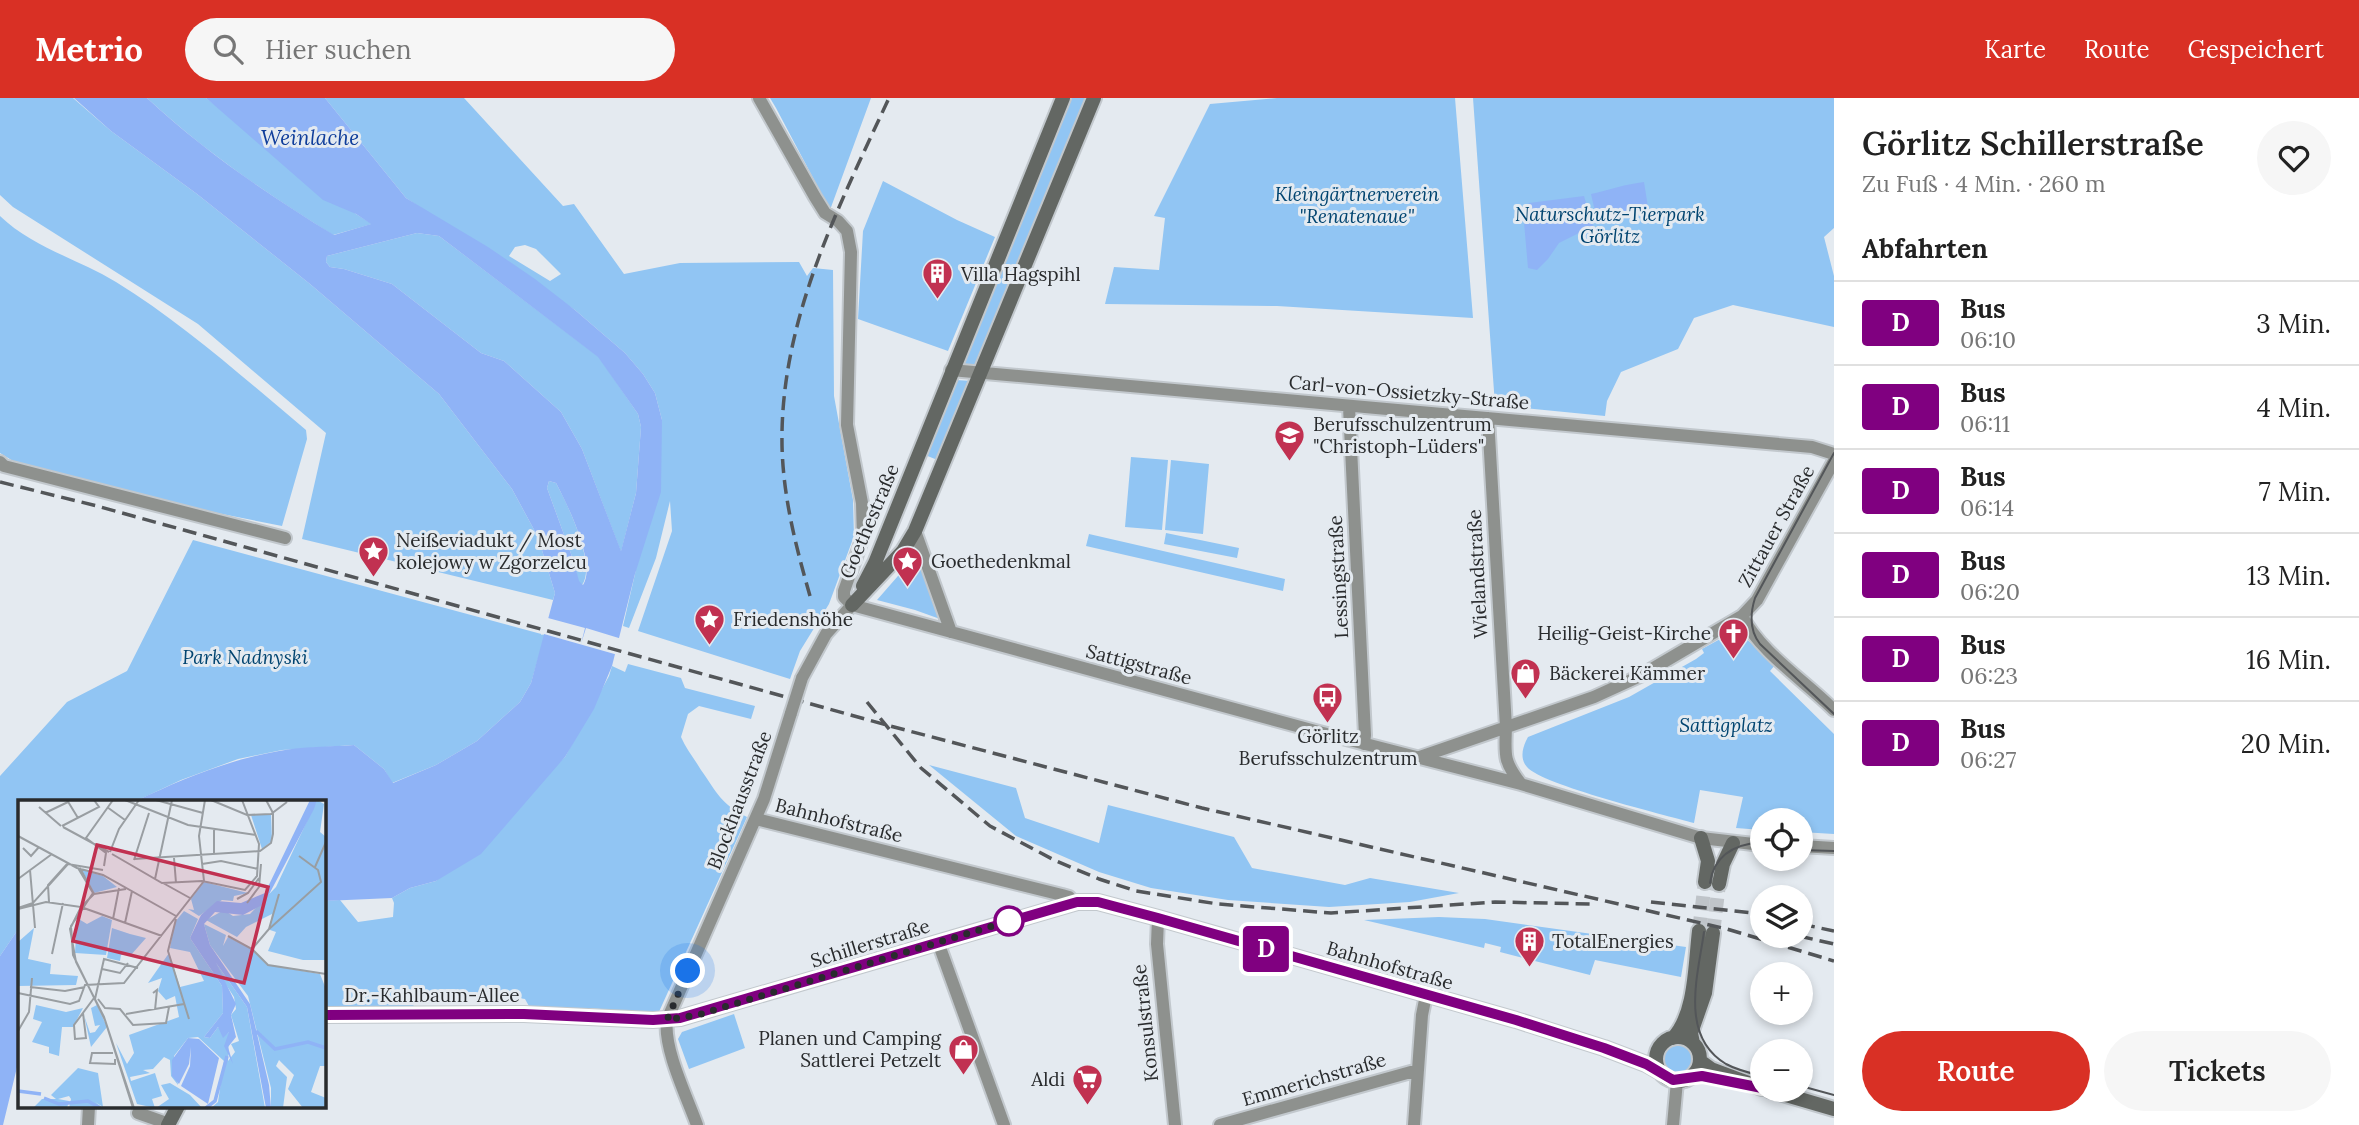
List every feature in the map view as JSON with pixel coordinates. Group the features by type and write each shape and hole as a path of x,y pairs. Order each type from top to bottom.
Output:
{"main road":[{"name":"Goethestraße","path":"854,603 875,563 1063,98"},
{"name":"Goethestraße","path":"854,603 903,551 915,531 1094,98"},
{"path":"1701,838 1712,883 1733,843"},
{"name":"Bahnhofstraße","path":"1079,902 1098,902 1158,918 1604,1048 1638,1060 1669,1079 1705,1076 1750,1085"},
{"name":"Schillerstraße","path":"667,1020 701,1014 1079,902"},
{"path":"1674,1038 1682,1028 1687,1013 1706,932 1705,993 1691,1033 1693,1043"},
{"name":"Dr.-Kahlbaum-Allee","path":"326,1015 524,1014 667,1020"},
{"path":"1674,1038 1682,1037 1693,1043 1699,1051 1700,1061 1696,1072 1684,1078"},
{"name":"Bahnhofstraße","path":"1604,1048 1641,1052 1660,1047 1674,1038"},
{"path":"1660,1047 1656,1060 1660,1072"},
{"name":"Bahnhofstraße","path":"1700,1061 1708,1067 1750,1083"},
{"path":"1808,1102 1834,1110"},
{"path":"169,1124 177,1108"}],"street":[{"path":"760,98 825,213 838,220 847,231 851,252 847,425 862,503 863,537 844,597 854,603"},
{"path":"951,370 980,373"},
{"name":"Carl-von-Ossietzky-Straße","path":"980,373 1812,447 1834,454"},
{"name":"Lessingstraße","path":"1349,407 1364,744"},
{"name":"Wielandstraße","path":"1488,418 1506,727"},
{"name":"Zittauer Straße","path":"1506,727 1594,697 1640,676 1752,608 1834,461"},
{"path":"1,468 285,538"},
{"path":"915,531 951,632"},
{"name":"Sattigstraße","path":"854,603 951,632 1521,784 1701,838 1750,844"},
{"name":"Blockhausstraße","path":"667,1020 756,819 802,678 826,634 854,603"},
{"path":"1742,616 1747,626 1765,646 1834,710"},
{"path":"1417,758 1506,727 1505,759 1521,784"},
{"name":"Bahnhofstraße","path":"756,819 1062,895 1079,902"},
{"path":"1813,847 1834,848"},
{"name":"Konsulstraße","path":"1158,918 1157,944 1175,1125"},
{"path":"938,942 1004,1125"},
{"path":"1414,1125 1422,1008 1426,995"},
{"path":"667,1020 669,1047 697,1125"},
{"name":"Emmerichstraße","path":"1220,1125 1418,1070"},
{"path":"1673,1125 1684,1078"},
{"path":"137,1115 169,1124"}],"green space":[{"path":"0,98 73,98 111,131 197,194 310,284 439,394 512,489 538,537 555,593 553,600 302,539 326,433 198,324 13,207 0,195"},
{"path":"147,98 206,98 372,224 333,235 237,171"},
{"path":"325,98 464,98 563,206 574,204 624,274 680,263 799,262 807,276 813,268 833,270 834,396 853,500 854,536 829,604 800,651 790,679 638,631 672,531 670,501 656,558 629,628 623,626 635,574 662,420 655,393 625,353 575,310 406,198","holes":["525,245 536,249 561,274 550,281 509,256 515,247"]},
{"path":"770,98 871,98 830,210 776,108"},
{"path":"1072,98 1090,98 979,366 962,365"},
{"name":"Kleingärtnerverein \"Renatenaue\"","path":"1277,98 1455,98 1473,318 1277,306 1105,304 1114,267 1159,270 1165,218 1154,216 1210,104"},
{"name":"Naturschutz-Tierpark Görlitz","path":"1473,98 1834,98 1834,228 1824,237 1834,276 1834,327 1733,305 1694,318 1678,349 1621,372 1607,401 1605,416 1495,405"},
{"path":"883,181 995,237 948,351 858,319 863,231"},
{"path":"0,216 26,236 116,282 141,298 214,353 306,430 307,439 282,526 202,510 13,461 0,453"},
{"path":"417,233 439,236 599,357 638,414 641,427 636,493 621,552 582,449 561,412 504,361 481,353 392,284 330,267 326,262 327,256"},
{"path":"956,380 972,381 940,461 925,455"},
{"path":"1131,457 1168,460 1162,530 1125,527"},
{"path":"1171,460 1209,464 1203,534 1165,530"},
{"path":"549,481 556,483 579,534 586,563 586,576 582,585 578,581 574,562 547,488"},
{"path":"1166,533 1239,548 1237,558 1164,544"},
{"path":"1089,534 1285,579 1283,591 1086,546"},
{"name":"Park Nadnyski","path":"193,540 545,635 531,683 520,702 477,741 436,765 392,783 384,769 354,745 282,750 238,759 181,780 138,800 18,800 18,929 0,956 0,776 67,702 127,671"},
{"path":"918,553 940,619 877,600"},
{"name":"Sattigplatz","path":"1731,633 1740,633 1775,665 1770,671 1834,734 1834,834 1813,833 1813,808 1750,808 1750,829 1736,828 1743,797 1700,790 1694,823 1579,791 1537,774 1527,767 1523,752 1528,737 1629,697 1696,659 1704,653 1702,649"},
{"path":"628,664 681,678 685,688 755,706 751,719 699,706 688,714 681,737 685,746 720,797 747,817 658,1014 590,1008 530,1008 525,999 519,998 418,997 411,1010 326,1011 326,901 340,900 358,922 393,917 392,898 410,888 436,881 565,757 612,666 625,672"},
{"path":"929,765 1016,788 1025,818 1099,843 1108,805 1234,837 1252,868 1345,885 1370,878 1459,893 1410,902 1329,907 1228,900 1151,888 1099,872 1016,836"},
{"path":"1439,917 1485,919 1686,947 1681,977 1595,960 1590,975 1500,952 1501,947 1485,943 1484,948 1364,920"},
{"path":"734,1014 745,1048 689,1069 678,1039 682,1032"},
{"path":"1678,1045 1688,1049 1692,1059 1688,1069 1678,1073 1668,1069 1664,1059 1668,1049"}],"water":[{"name":"Weinlache","path":"74,98 147,98 237,171 334,235 371,224 356,214 323,200 206,98 325,98 406,198 488,247 575,310 625,353 655,393 662,420 661,492 635,574 612,666 594,709 565,757 481,854 436,881 410,888 392,898 326,901 326,800 138,800 223,765 297,748 354,745 384,769 393,783 436,765 477,741 520,702 531,683 555,593 538,537 512,489 439,394 310,284 197,194 111,131","holes":["417,233 439,236 598,357 638,414 641,427 636,493 621,551 582,449 561,412 504,361 481,353 392,284 330,267 326,262 327,256","549,481 556,483 584,549 586,575 583,585 579,581 547,488"]},
{"path":"1644,182 1648,207 1625,214 1612,212 1596,216 1591,194"},
{"path":"1584,196 1593,226 1559,243 1537,270 1528,268 1523,211 1529,203"},
{"path":"18,929 18,1063 3,1125 0,1125 0,956"}],"pier":[{"path":"546,615 548,618 585,628 581,644 586,628 622,639 618,655 541,635"}],"tunnel":[{"path":"1699,931 1705,882"},
{"path":"1713,933 1719,884"}],"tram line":[{"path":"1834,453 1755,598 1751,616 1752,628 1760,644 1834,714"},
{"path":"1710,883 1712,873 1721,858 1735,848 1750,844"},
{"path":"1813,850 1834,851"},
{"path":"1704,932 1695,1004 1702,1038 1711,1052 1726,1064 1750,1073"},
{"path":"1813,1089 1834,1095"}],"railway":[{"path":"810,596 791,522 783,464 784,399 791,354 802,310 832,223 889,98"},
{"path":"0,482 97,506 894,727 1202,808 1727,929 1834,961"},
{"path":"867,702 921,768 990,826 1054,860 1136,891 1218,904 1331,913 1495,902 1591,904"},
{"path":"1651,902 1750,913"},
{"path":"1813,927 1834,931"},
{"path":"1813,939 1834,944"}],"bus line":[{"name":"D","path":"326,1015 524,1014 667,1020 701,1014 1009,920 1084,901 1098,902 1158,918 1516,1020 1638,1060 1673,1080 1702,1076 1750,1085"}],"place":[{"name":"Villa Hagspihl","path":"938,301"},
{"name":"Berufsschulzentrum \"Christoph-Lüders\"","path":"1290,462"},
{"name":"Neißeviadukt / Most kolejowy w Zgorzelcu","path":"373,578"},
{"name":"Goethedenkmal","path":"908,588"},
{"name":"Friedenshöhe","path":"710,646"},
{"name":"Heilig-Geist-Kirche","path":"1734,660"},
{"name":"Bäckerei Kämmer","path":"1526,700"},
{"name":"Görlitz Berufsschulzentrum","path":"1328,724"},
{"name":"TotalEnergies","path":"1529,968"},
{"name":"Planen und Camping Sattlerei Petzelt","path":"964,1076"},
{"name":"Aldi","path":"1088,1106"}],"route":[{"path":"688,971 667,1020 701,1014 1009,921"}]}
